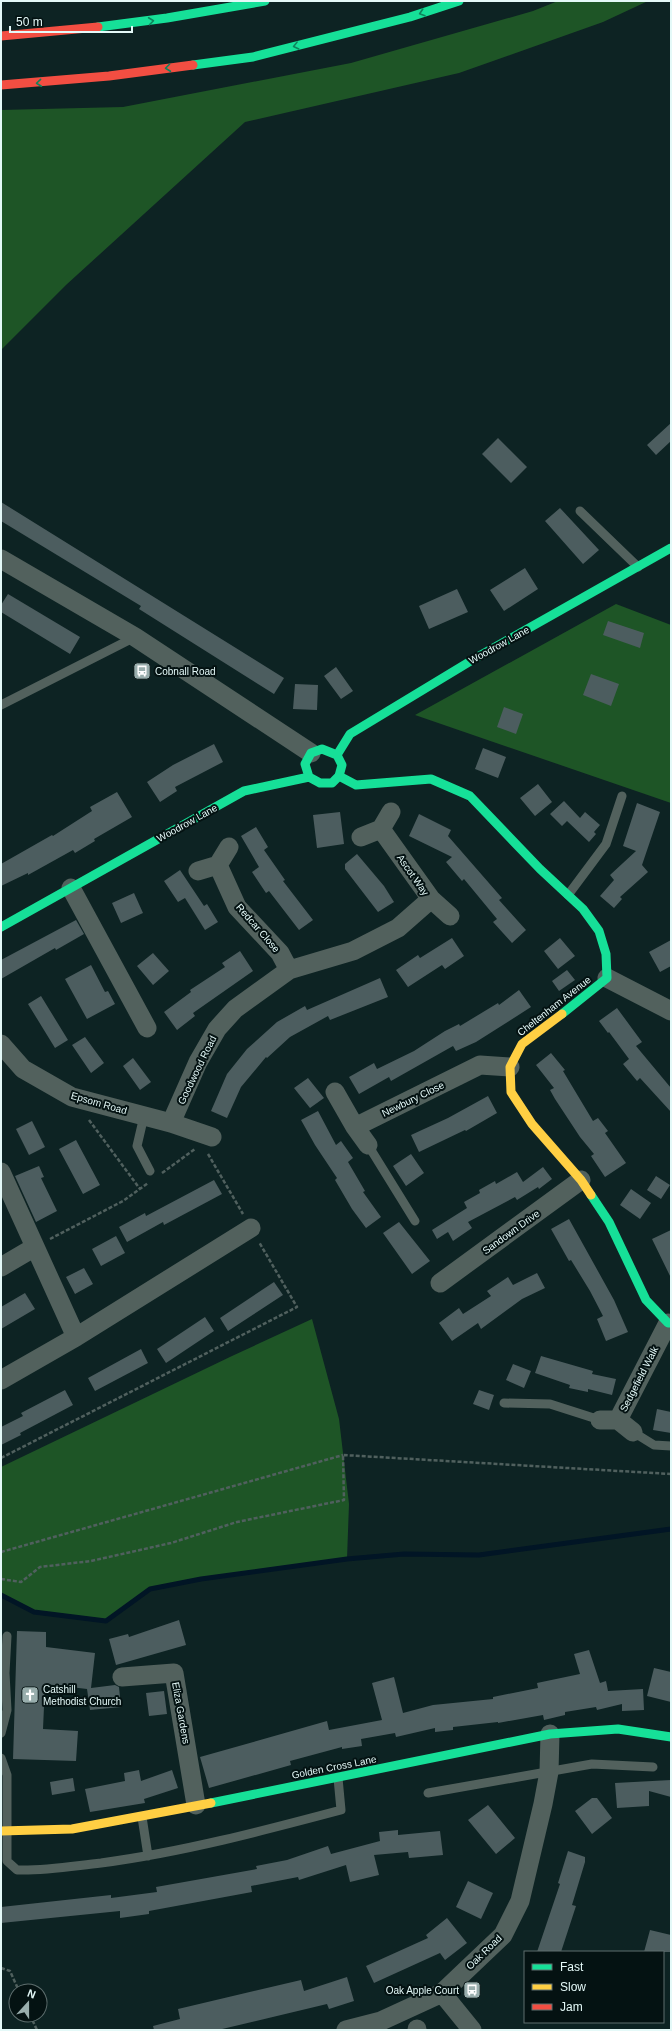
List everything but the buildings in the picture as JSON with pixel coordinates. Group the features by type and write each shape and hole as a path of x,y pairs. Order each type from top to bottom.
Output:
{"main road":[{"path":"1,36 66,32 194,15 265,1"},
{"path":"1,85 109,76 253,57 410,17 459,1"},
{"name":"Woodrow Lane","path":"337,755 350,734 474,659 638,568 671,548"},
{"path":"322,749 337,755 342,765 339,776 332,783 320,783 309,777 305,764 311,753 322,749"},
{"path":"339,776 356,785 431,779 470,796 540,869 583,909 599,931 606,954 607,978"},
{"name":"Woodrow Lane","path":"1,927 244,791 309,777"},
{"name":"Cheltenham Avenue","path":"607,978 572,1007 522,1044 510,1067 511,1092 532,1124 581,1180 609,1222 646,1300 670,1323"},
{"name":"Golden Cross Lane","path":"4,1831 72,1829 142,1817 550,1734 618,1729 671,1737"}],"street":[{"path":"3,565 135,637 311,753"},
{"path":"361,838 381,829 391,812"},
{"name":"Ascot Way","path":"381,829 430,899 450,916"},
{"path":"198,871 218,865 229,847"},
{"name":"Redcar Close","path":"218,865 237,907 280,953 288,970"},
{"path":"71,888 147,1028"},
{"name":"Goodwood Road","path":"171,1123 198,1062 217,1029 235,1009 288,970 353,951 398,928 430,899"},
{"path":"607,978 671,1010"},
{"name":"Epsom Road","path":"1,1044 23,1069 72,1097 171,1123 207,1140"},
{"name":"Newbury Close","path":"355,1127 480,1065 510,1067"},
{"path":"335,1092 355,1127 368,1145"},
{"path":"1,1172 76,1337"},
{"name":"Sandown Drive","path":"440,1284 581,1180"},
{"path":"1,1380 76,1337 251,1228"},
{"path":"1,1267 35,1247"},
{"name":"Sedgefield Walk","path":"609,1420 670,1323"},
{"path":"609,1420 633,1432"},
{"name":"Eliza Gardens","path":"122,1677 174,1673 196,1805"},
{"name":"Oak Road","path":"346,2030 381,2021 442,1993 503,1935 520,1901 544,1804 549,1772 550,1734"},
{"path":"442,1993 472,2030"}],"lane":[{"path":"580,511 638,568"},
{"path":"1,705 135,637"},
{"path":"568,895 606,844 622,796"},
{"path":"144,1116 137,1146 154,1175"},
{"path":"368,1145 415,1221"},
{"path":"504,1403 550,1404 609,1420"},
{"path":"633,1432 654,1445 671,1446"},
{"path":"1,1733 7,1710 7,1636"},
{"path":"1,1758 6,1775 4,1831 6,1861 17,1870 41,1871 148,1856 272,1829 341,1810 338,1778"},
{"path":"428,1792 592,1764 653,1767"},
{"path":"142,1817 148,1856"}],"path":[{"path":"72,1097 140,1189"},
{"path":"1,1458 297,1307 251,1228 207,1140 154,1175 140,1189 123,1201 35,1247"},
{"path":"1,1579 21,1582 40,1567 91,1561 171,1543 237,1522 344,1500 343,1455"},
{"path":"1,1552 343,1455 671,1474"},
{"path":"1,1968 10,1971 15,1983"}],"green space":[{"path":"558,1 648,1 603,22 459,73 245,122 66,285 1,350 1,110 123,107 351,63 533,11"},
{"path":"616,604 671,625 671,803 415,715"},
{"path":"312,1319 339,1419 349,1504 347,1559 201,1579 150,1589 106,1621 34,1612 1,1595 1,1467"}],"waterway":[{"path":"1,1595 34,1612 106,1621 150,1589 201,1579 347,1559 404,1554 479,1555 671,1529"}],"traffic: fast":[{"path":"98,27 167,18 265,1"},
{"path":"193,65 253,57 410,17 459,1"},
{"path":"337,755 350,734 474,659 671,548"},
{"path":"1,927 244,791 309,777 320,783 332,783 339,776 342,765 337,755 322,749 311,753 305,764 309,777"},
{"path":"339,776 356,785 431,779 470,796 540,869 583,909 599,931 606,954 607,978 562,1014"},
{"path":"591,1195 609,1222 646,1300 668,1323 671,1323"},
{"path":"211,1803 550,1734 618,1729 671,1737"}],"traffic: slow":[{"path":"562,1014 522,1044 510,1067 511,1092 532,1124 581,1180 591,1195"},
{"path":"1,1831 72,1829 211,1803"}],"traffic: jam":[{"path":"1,36 98,27"},
{"path":"1,85 109,76 193,65"}],"place":[{"name":"Cobnall Road","path":"142,671"},
{"name":"Catshill Methodist Church","path":"30,1695"},
{"name":"Oak Apple Court","path":"472,1990"}]}
